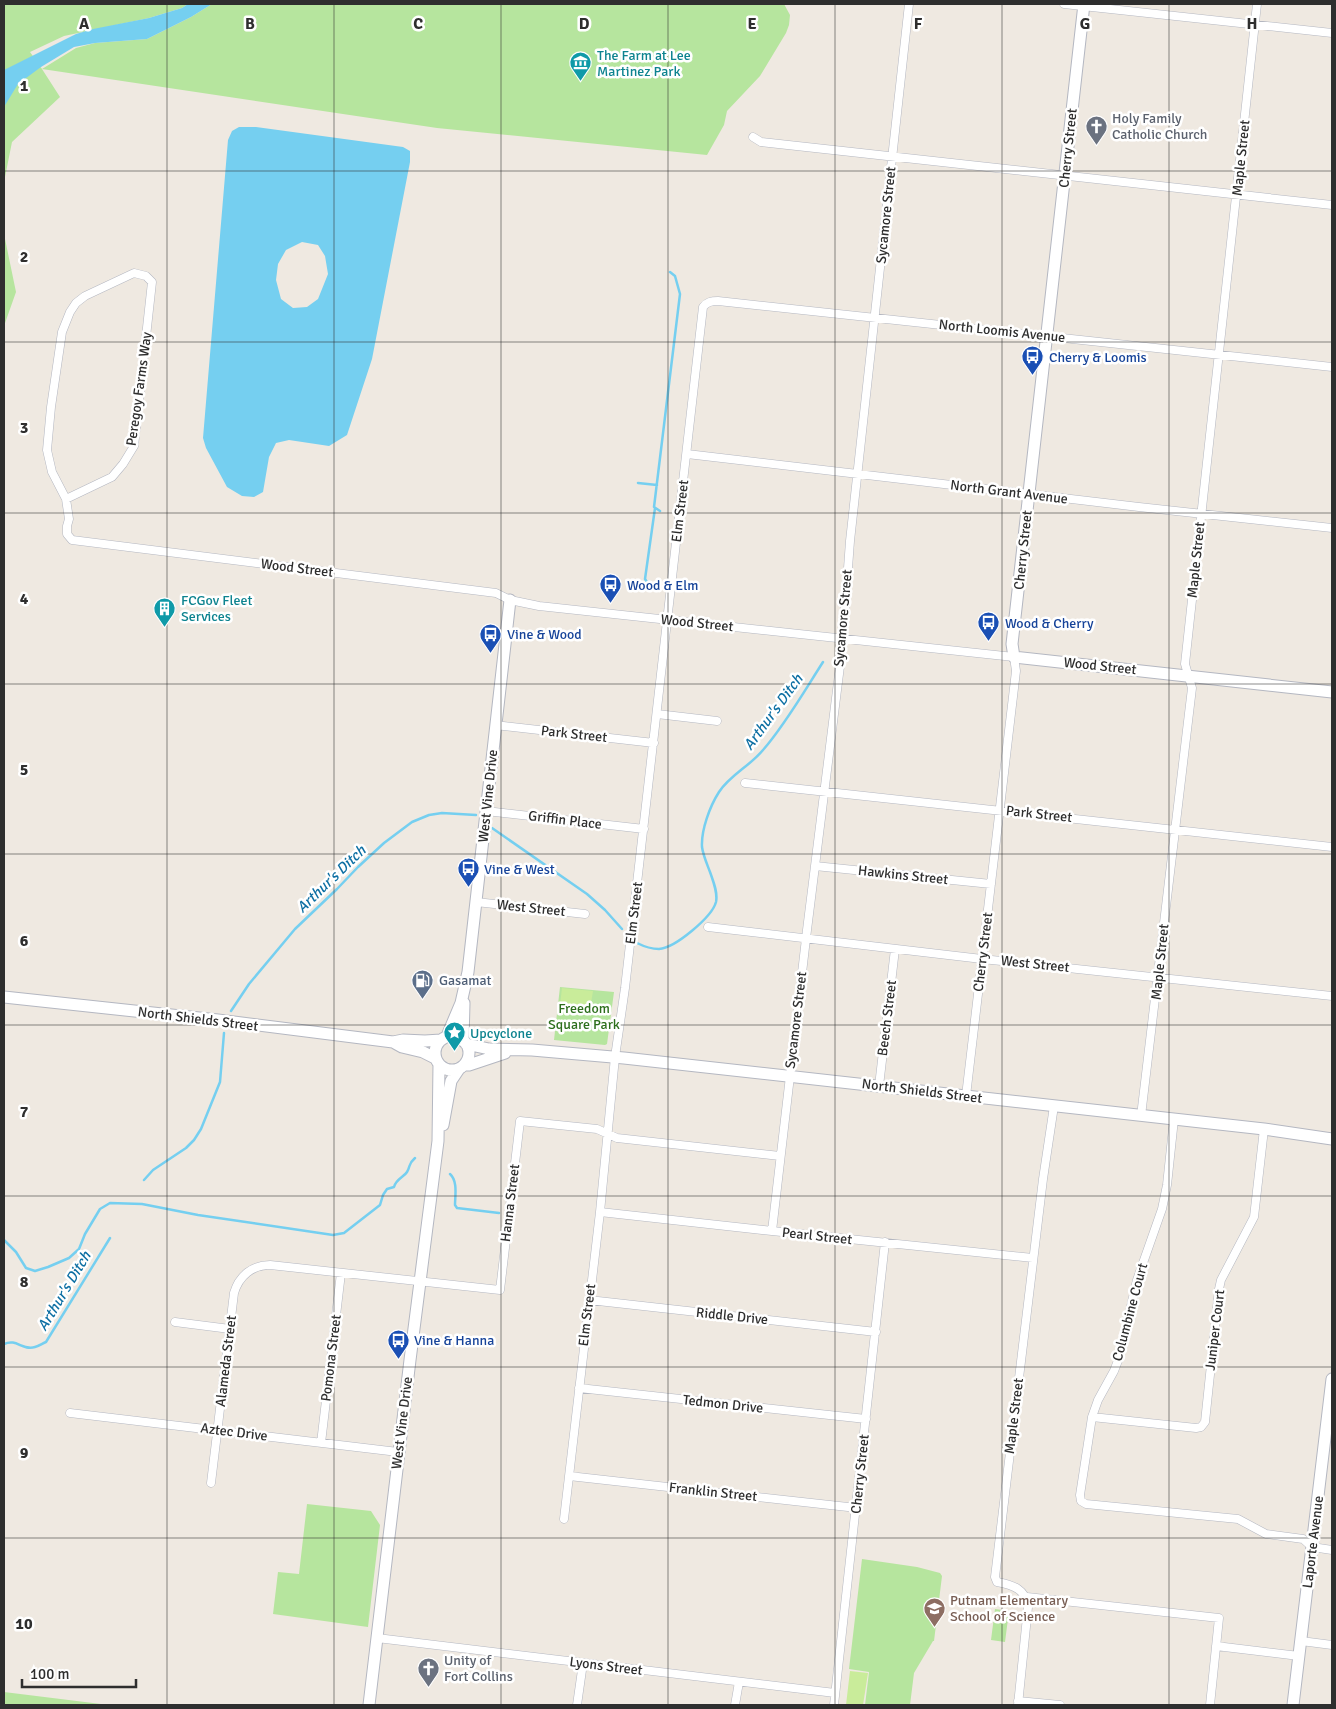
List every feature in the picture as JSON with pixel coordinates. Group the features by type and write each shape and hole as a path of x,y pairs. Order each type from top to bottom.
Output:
{"street":[{"name":"Sycamore Street","path":"772,1231 842,639 857,474 909,4"},
{"path":"1064,4 1332,33"},
{"name":"Maple Street","path":"1142,1116 1192,688 1186,664 1257,4"},
{"name":"Cherry Street","path":"966,1096 1016,671 1012,644 1083,5"},
{"path":"753,138 761,142 1332,205"},
{"name":"Peregoy Farms Way","path":"134,273 146,276 152,282 152,293 134,446 112,477 66,499 52,472 47,450 62,332 70,312 76,303 85,296 134,273"},
{"name":"North Loomis Avenue","path":"703,307 706,303 718,301 1332,367"},
{"name":"Elm Street","path":"564,1519 609,1134 615,1057 644,829 703,307"},
{"name":"North Grant Avenue","path":"687,454 1332,528"},
{"name":"Wood Street","path":"66,499 69,518 68,534 72,540 496,593 510,600 539,606 1332,692"},
{"name":"West Vine Drive","path":"465,1042 464,992 510,600"},
{"path":"657,714 717,721"},
{"name":"Park Street","path":"495,725 654,743"},
{"name":"Park Street","path":"745,783 1332,847"},
{"name":"Griffin Place","path":"486,811 644,829"},
{"name":"Hawkins Street","path":"814,866 991,884"},
{"name":"West Street","path":"476,902 586,914"},
{"name":"West Street","path":"708,927 982,959 1158,976 1332,996"},
{"name":"Beech Street","path":"879,1086 895,949"},
{"name":"West Vine Drive","path":"444,1038 458,1012 464,992"},
{"name":"North Shields Street","path":"4,997 218,1020 393,1042 403,1040 425,1041 444,1038"},
{"path":"455,1037 465,1042 468,1055 461,1067 445,1069 437,1061 435,1050 444,1038 455,1037"},
{"name":"North Shields Street","path":"393,1042 402,1047 423,1052 437,1061"},
{"name":"North Shields Street","path":"465,1042 481,1048 615,1057 1174,1119 1332,1139"},
{"name":"North Shields Street","path":"461,1067 510,1051"},
{"name":"West Vine Drive","path":"369,1705 398,1452 438,1141 437,1061"},
{"name":"West Vine Drive","path":"438,1141 445,1120 451,1081 461,1067"},
{"name":"Maple Street","path":"1027,1597 1020,1590 997,1582 995,1577 1033,1258 1054,1106"},
{"name":"Columbine Court","path":"1174,1119 1162,1209 1137,1280 1119,1358 1098,1400 1092,1417 1080,1495 1081,1501 1086,1504 1238,1519 1266,1534 1303,1540 1312,1547"},
{"name":"Hanna Street","path":"246,1273 256,1267 265,1265 500,1290 520,1121 597,1129 617,1138 780,1156"},
{"name":"Juniper Court","path":"1092,1417 1196,1428 1201,1427 1205,1422 1219,1289 1254,1217 1264,1130"},
{"name":"Pearl Street","path":"600,1212 1033,1258"},
{"name":"Cherry Street","path":"834,1705 885,1242"},
{"name":"Alameda Street","path":"211,1483 236,1286 246,1273"},
{"name":"Pomona Street","path":"321,1443 341,1273"},
{"name":"Riddle Drive","path":"589,1300 876,1332"},
{"path":"175,1322 230,1329"},
{"name":"Laporte Avenue","path":"1293,1705 1330,1414 1332,1378"},
{"name":"Tedmon Drive","path":"579,1388 866,1420"},
{"name":"Aztec Drive","path":"70,1413 398,1452"},
{"name":"Franklin Street","path":"569,1476 857,1508"},
{"path":"1312,1547 1332,1550"},
{"path":"1060,1705 1018,1703 1028,1607 1027,1597 1219,1618 1210,1705"},
{"name":"Lyons Street","path":"377,1638 835,1693"},
{"path":"1301,1641 1332,1645"},
{"path":"1216,1646 1299,1656"},
{"path":"577,1705 582,1663"},
{"path":"735,1705 739,1682"}],"green space":[{"path":"4,4 188,4 182,8 149,18 64,36 30,52 60,97 12,142 4,182"},
{"path":"212,4 784,4 790,15 786,33 760,76 727,111 724,125 707,155 437,128 42,69 76,48 95,43 147,39"},
{"path":"4,234 16,292 4,326"},
{"name":"Freedom Square Park","path":"560,987 614,992 607,1044 554,1040"},
{"path":"562,988 593,991 590,1009 560,1005"},
{"path":"307,1504 371,1511 380,1525 368,1627 273,1614 278,1572 299,1574"},
{"path":"862,1559 917,1567 940,1573 942,1576 934,1641 914,1673 910,1705 865,1705 869,1672 849,1669"},
{"path":"995,1609 1009,1611 1005,1642 991,1640"},
{"path":"850,1671 868,1673 863,1705 846,1705"},
{"path":"4,1692 109,1705 4,1705"}],"water":[{"path":"188,4 212,4 147,39 95,43 74,47 41,67 18,84 4,107 4,70 76,34 149,18 182,8"},
{"path":"239,127 256,127 403,147 410,151 410,162 372,359 347,435 329,446 289,440 276,443 269,457 263,492 254,497 242,496 227,487 206,448 203,438 228,140 232,131","holes":["302,242 318,245 325,256 328,274 318,299 307,307 293,308 281,299 276,280 278,264 286,250"]}],"waterway":[{"path":"660,511 654,507 680,294 675,276 670,272"},
{"path":"638,483 657,485"},
{"path":"649,585 645,579 655,508"},
{"name":"Arthur's Ditch","path":"637,943 659,949 666,947 683,938 708,916 716,902 716,890 704,856 702,840 712,804 724,786 734,775 758,756 779,730 823,662"},
{"name":"Arthur's Ditch","path":"231,1011 249,984 295,929 384,843 412,822 429,815 442,813 476,815"},
{"name":"Arthur's Ditch","path":"492,828 587,894 622,929"},
{"name":"Arthur's Ditch","path":"144,1180 153,1170 186,1148 201,1129 220,1082 224,1033"},
{"path":"4,1240 16,1252 26,1268 35,1271 48,1267 69,1258 79,1249 85,1234 100,1209 110,1203 142,1204 198,1215 333,1235 344,1233 380,1205 387,1189 394,1187 396,1182 407,1172 410,1163 415,1158"},
{"path":"450,1174 455,1185 455,1205 457,1208 499,1213"},
{"name":"Arthur's Ditch","path":"4,1344 12,1343 30,1348 46,1342 110,1238"}],"place":[{"name":"The Farm at Lee Martinez Park","path":"581,82"},
{"name":"Holy Family Catholic Church","path":"1096,145"},
{"name":"Cherry & Loomis","path":"1033,376"},
{"name":"Wood & Elm","path":"611,604"},
{"name":"FCGov Fleet Services","path":"165,627"},
{"name":"Wood & Cherry","path":"989,642"},
{"name":"Vine & Wood","path":"491,653"},
{"name":"Vine & West","path":"468,888"},
{"name":"Gasamat","path":"423,999"},
{"name":"Upcyclone","path":"454,1052"},
{"name":"Vine & Hanna","path":"398,1359"},
{"name":"Putnam Elementary School of Science","path":"934,1627"},
{"name":"Unity of Fort Collins","path":"428,1687"}]}
